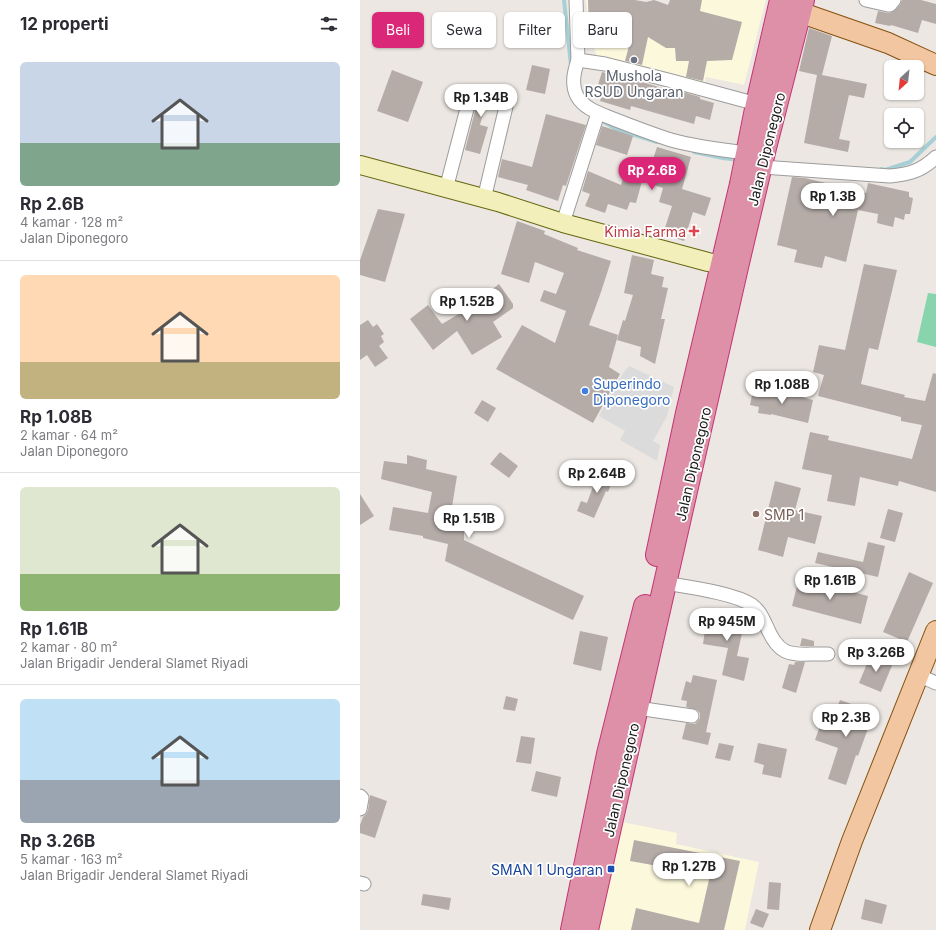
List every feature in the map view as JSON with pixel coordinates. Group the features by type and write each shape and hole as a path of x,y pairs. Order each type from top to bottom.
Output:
{"highway":[{"name":"Jalan Diponegoro","path":"756,158 757,104 790,5"},
{"name":"Jalan Diponegoro","path":"587,930 586,899 610,747 655,567 678,491 756,158 790,5"},
{"name":"Jalan Diponegoro","path":"572,930 586,899 637,708 665,583 678,491"}],"main road":[{"path":"790,5 888,43 936,65"},
{"path":"360,164 446,189 498,202 563,223 730,266"},
{"path":"820,930 852,841 936,631"}],"street":[{"path":"576,0 578,60 574,70 573,80 578,96 585,105 598,113 642,130 700,147 756,158 890,176 909,174 926,166 936,157"},
{"path":"866,0 888,5 890,5 894,0"},
{"path":"578,60 605,64 757,104"},
{"path":"484,199 509,94"},
{"path":"446,189 469,101"},
{"path":"563,223 598,113"},
{"path":"665,583 742,600 752,605 759,611 775,643 781,649 789,653 803,655 828,654"},
{"path":"918,675 936,683"},
{"path":"637,708 692,716"},
{"path":"360,796 362,798 360,810"}],"shaded area":[{"path":"586,0 625,0 674,11 676,0 766,0 744,85 706,77 703,93 597,57 594,48 632,48 632,12 587,12"},
{"path":"629,366 674,387 667,416 653,441 660,445 657,461 620,440 625,431 599,416 623,373"},
{"path":"622,822 677,833 676,844 759,862 745,930 598,930"}],"green space":[{"path":"928,293 936,294 936,347 917,342"}],"building":[{"path":"588,0 635,0 646,2 654,0 668,5 670,0 702,0 700,11 742,22 732,60 707,61 703,81 686,77 689,61 676,61 675,48 666,48 648,37 642,65 625,61 628,48 632,48 632,12 588,12"},
{"path":"902,0 921,0 936,4 936,24 922,20 918,33 891,25 875,23 878,11 888,13 893,12 900,5"},
{"path":"809,28 832,36 822,75 867,84 864,98 849,95 839,139 850,141 848,152 804,143 817,75 799,71"},
{"path":"532,65 550,69 545,94 526,90"},
{"path":"392,70 423,82 408,122 377,111"},
{"path":"602,72 682,94 683,92 714,103 710,120 696,116 694,124 631,106 630,110 600,101 603,90 597,88"},
{"path":"475,86 501,93 498,107 486,103 480,125 488,127 480,154 465,150 477,103 477,99 473,94"},
{"path":"546,114 586,125 566,186 563,185 558,201 526,190 528,185 498,177 502,159 532,167"},
{"path":"602,126 633,136 627,155 596,145"},
{"path":"657,147 691,157 682,189 711,198 705,216 693,212 684,241 663,234 672,206 659,202 663,188 642,181 636,203 630,202 627,210 608,204 605,213 585,206 590,194 582,191 588,171 621,185 627,166 649,172"},
{"path":"792,177 805,178 866,193 868,183 909,192 909,197 913,198 910,214 905,214 904,220 895,217 893,227 877,223 878,214 858,210 846,262 825,256 822,268 794,262 797,250 777,245"},
{"path":"378,209 405,214 385,282 360,275 360,260"},
{"path":"517,221 545,231 544,234 578,248 577,250 611,261 589,325 618,335 609,367 620,374 593,423 496,369 522,325 555,343 566,311 540,301 544,290 556,294 564,273 535,262 529,283 501,274"},
{"path":"632,255 654,260 651,274 664,277 662,287 668,288 661,319 665,319 655,364 640,356 641,347 617,340 633,295 624,293"},
{"path":"864,264 897,270 878,350 869,348 861,384 905,395 904,397 925,401 933,373 936,374 936,492 899,481 898,486 860,477 855,506 827,501 832,475 802,469 810,432 829,436 828,440 912,459 922,425 901,421 901,417 818,396 824,375 813,372 819,345 845,350"},
{"path":"499,284 513,304 513,308 493,322 502,337 472,355 457,331 433,350 410,319 428,305 442,324 484,299 482,297"},
{"path":"368,320 373,327 377,324 384,334 381,336 384,342 379,346 388,358 375,367 367,355 360,360 360,325"},
{"path":"763,387 813,400 808,423 771,414 758,413 759,407 750,405 753,390 762,392"},
{"path":"482,400 496,408 488,422 474,413"},
{"path":"500,452 518,466 509,478 490,464"},
{"path":"407,455 427,460 426,469 457,476 451,513 461,511 460,523 464,524 464,540 584,596 573,620 445,561 448,544 423,538 423,536 389,530 393,507 428,513 432,492 381,479 384,461 407,464"},
{"path":"599,470 614,476 608,492 606,491 594,518 577,511 581,501 587,503"},
{"path":"775,481 801,488 795,510 822,516 815,544 788,537 783,557 758,550"},
{"path":"360,494 374,516 360,525"},
{"path":"888,509 903,513 895,542 880,538"},
{"path":"868,542 885,546 878,577 815,563 818,552 863,562"},
{"path":"909,572 933,583 907,642 883,632"},
{"path":"799,578 868,596 861,624 792,606"},
{"path":"708,610 731,614 730,621 744,624 737,656 749,658 744,681 722,675 728,648 703,644"},
{"path":"580,631 608,637 601,671 573,664"},
{"path":"802,638 814,641 814,646 800,646"},
{"path":"871,654 893,663 881,692 859,683"},
{"path":"795,662 805,662 796,693 782,688 789,664 794,665"},
{"path":"693,675 717,680 706,732 711,733 708,745 682,739 686,723 695,724 700,718 700,713 697,710 686,707 687,701 681,700 686,681 691,683"},
{"path":"506,696 518,699 515,711 503,709"},
{"path":"840,700 874,712 858,756 856,755 846,785 828,779 838,748 815,740 820,726 829,729"},
{"path":"521,736 535,738 531,764 516,762"},
{"path":"719,743 734,746 730,761 715,758"},
{"path":"758,743 787,749 781,778 762,774 764,765 754,762"},
{"path":"536,771 561,777 557,797 531,791"},
{"path":"370,795 387,801 375,838 360,833 360,825 368,810"},
{"path":"634,840 740,861 724,930 631,930 636,908 699,923 711,871 676,863 675,869 630,861"},
{"path":"769,882 781,883 779,910 767,909"},
{"path":"423,894 451,898 449,910 421,905"},
{"path":"865,899 887,905 882,924 861,919"},
{"path":"756,909 769,914 763,928 750,923"}],"waterway":[{"path":"564,0 571,65"},
{"path":"604,122 616,129 657,142"},
{"path":"881,169 885,170 910,162 936,137"},
{"path":"694,152 739,160"}],"place":[{"name":"Mushola RSUD Ungaran","path":"634,60"},
{"name":"Kimia Farma","path":"694,231"},
{"name":"Superindo Diponegoro","path":"585,391"},
{"name":"SMP 1","path":"756,514"},
{"name":"SMAN 1 Ungaran","path":"611,869"}]}
